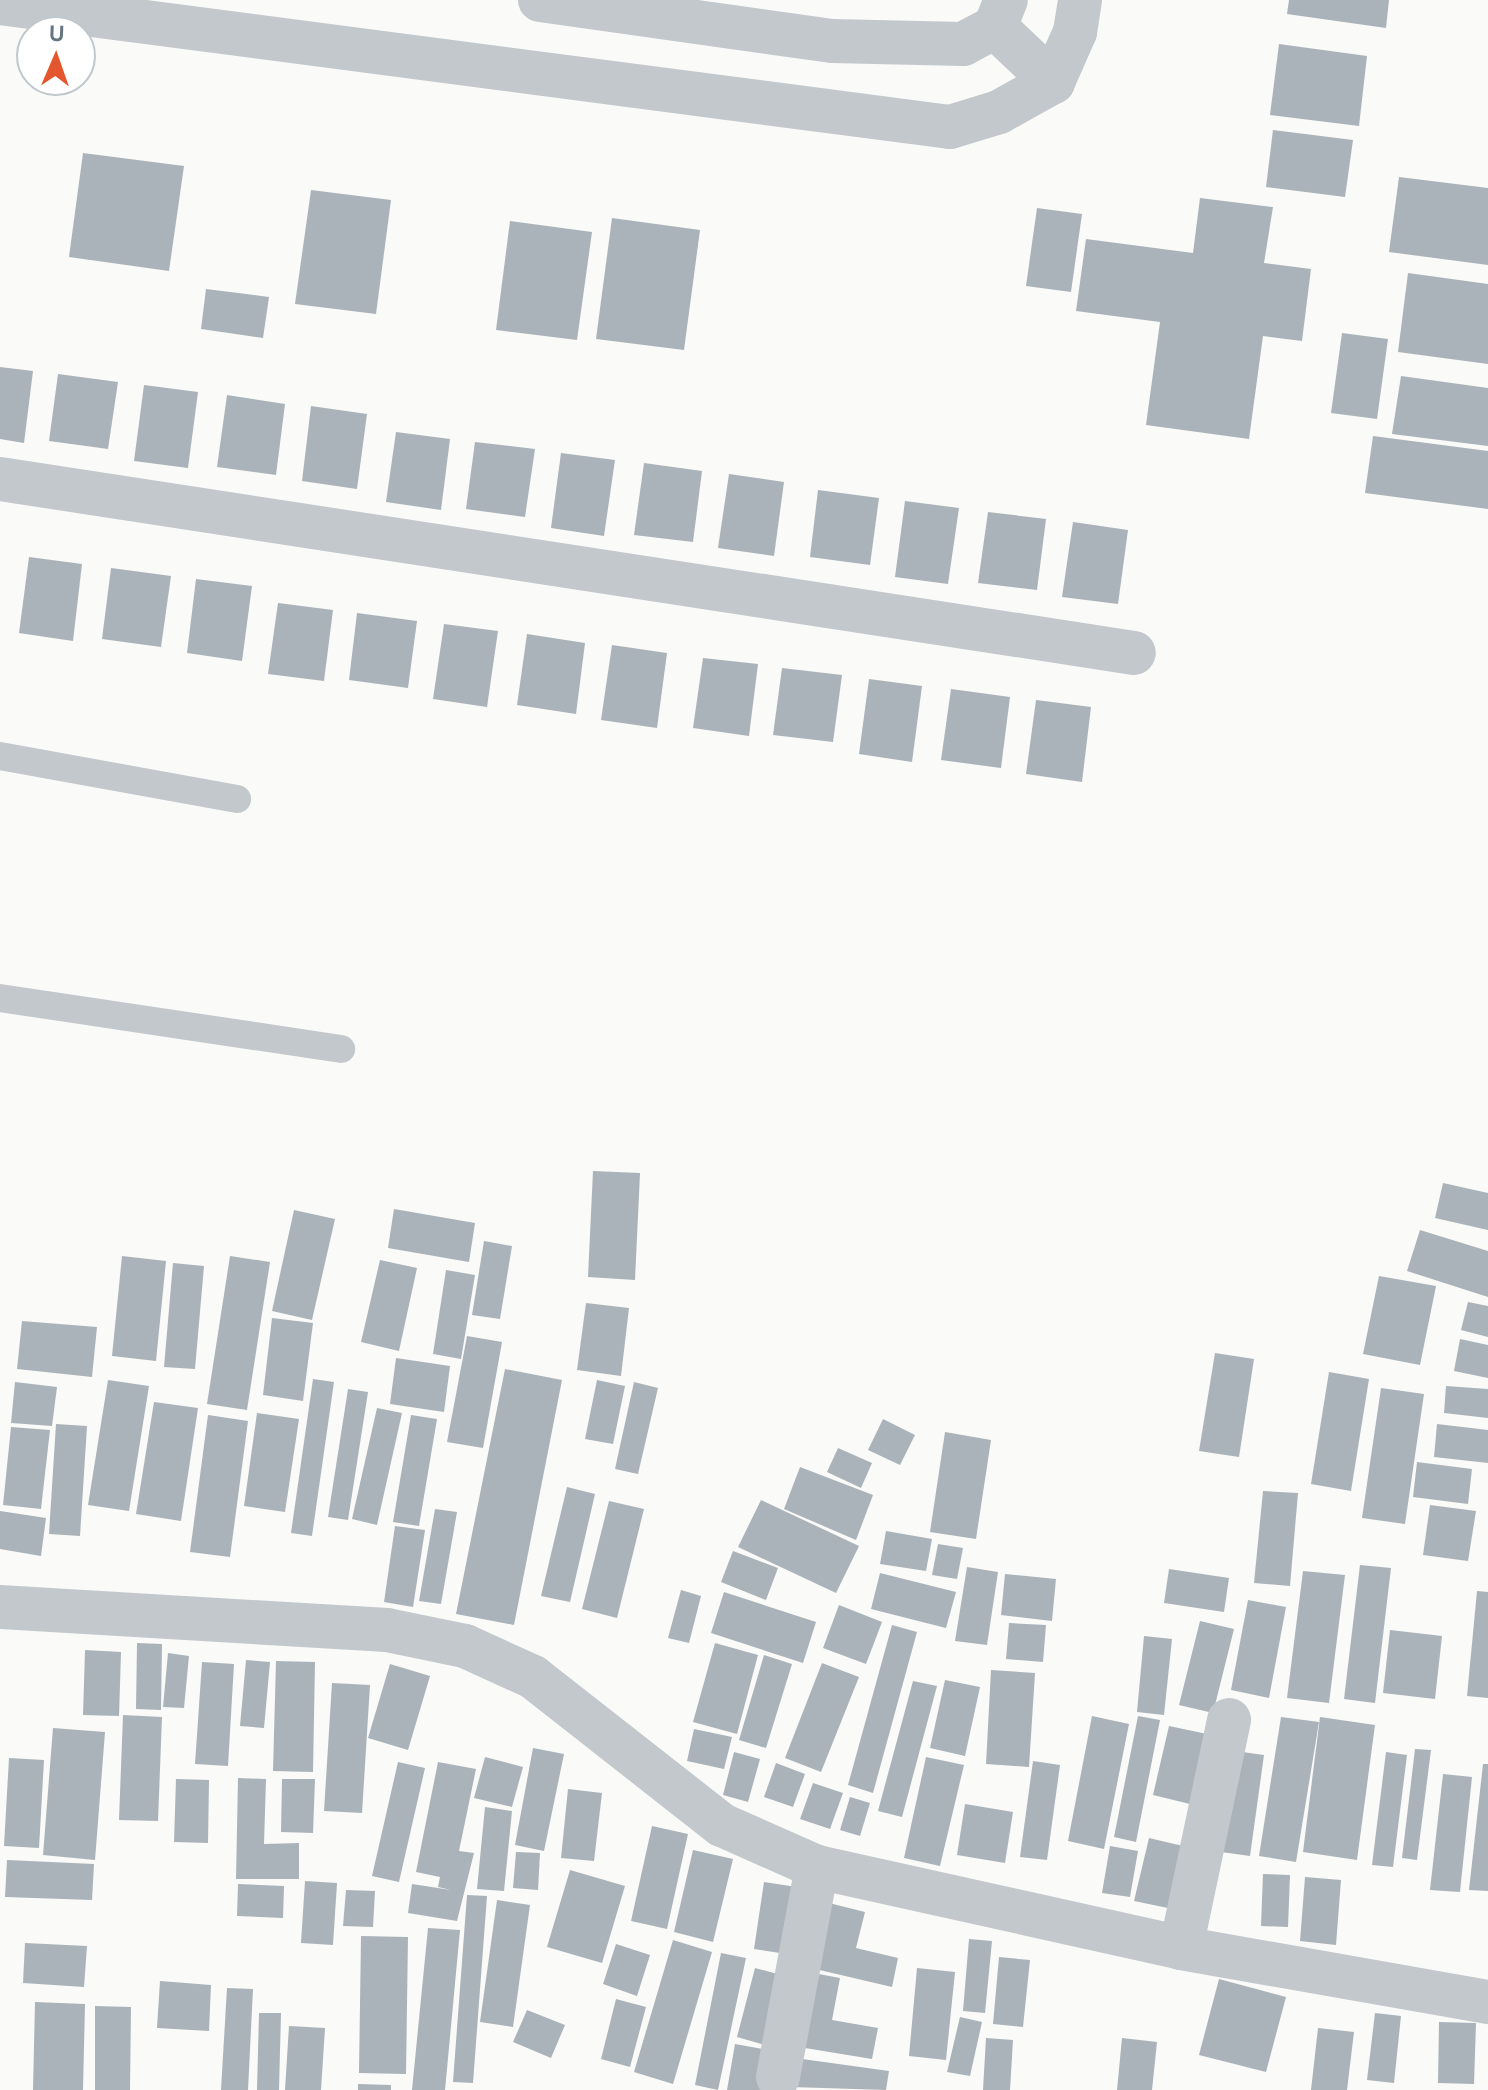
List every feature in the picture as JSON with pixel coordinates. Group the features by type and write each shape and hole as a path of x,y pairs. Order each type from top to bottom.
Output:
{"street":[{"path":"540,0 832,41 963,44 1000,13 1053,82"},
{"path":"0,3 950,127 999,112 1053,82 1075,32 1080,0"},
{"path":"0,479 1134,653"},
{"path":"0,1607 349,1627 465,1646 533,1677 722,1825 817,1867 1181,1948 1488,2002"},
{"path":"1181,1948 1229,1720"},
{"path":"778,2077 817,1867"}],"lane":[{"path":"0,756 237,799"},
{"path":"0,998 341,1049"}],"building":[{"path":"1289,0 1389,0 1386,28 1287,14"},
{"path":"1279,44 1367,56 1359,126 1270,115"},
{"path":"1273,130 1353,140 1345,197 1266,187"},
{"path":"83,153 184,166 169,271 69,257"},
{"path":"1399,177 1488,188 1488,265 1389,252"},
{"path":"311,190 391,200 376,314 295,304"},
{"path":"1200,198 1273,207 1264,263 1311,269 1302,341 1263,336 1249,439 1146,425 1160,322 1076,311 1086,239 1193,253"},
{"path":"1037,208 1082,214 1071,292 1026,286"},
{"path":"612,218 700,230 684,350 596,339"},
{"path":"510,221 592,232 577,340 496,330"},
{"path":"1408,273 1488,284 1488,364 1398,352"},
{"path":"206,289 269,297 263,338 201,329"},
{"path":"1342,333 1388,339 1377,419 1331,413"},
{"path":"0,367 33,371 24,443 0,439"},
{"path":"58,374 118,382 108,449 49,441"},
{"path":"1401,376 1488,388 1488,446 1392,434"},
{"path":"144,385 198,392 188,468 134,461"},
{"path":"227,395 285,404 276,475 217,467"},
{"path":"311,406 367,414 357,489 302,481"},
{"path":"396,432 450,439 441,510 386,502"},
{"path":"1373,436 1488,451 1488,509 1365,493"},
{"path":"475,442 535,449 525,517 466,509"},
{"path":"561,453 615,460 604,536 551,528"},
{"path":"644,463 702,471 693,542 634,535"},
{"path":"729,474 784,482 774,556 718,548"},
{"path":"818,490 879,498 870,565 810,557"},
{"path":"905,501 959,508 948,584 895,577"},
{"path":"988,512 1046,519 1037,590 978,583"},
{"path":"1073,522 1128,530 1118,604 1062,597"},
{"path":"29,557 82,564 73,641 19,633"},
{"path":"111,568 171,576 161,647 102,639"},
{"path":"196,579 252,586 242,661 187,653"},
{"path":"278,603 333,610 324,681 268,674"},
{"path":"357,613 417,621 408,688 349,680"},
{"path":"444,624 498,631 487,707 433,699"},
{"path":"527,634 585,643 576,714 517,705"},
{"path":"612,645 667,653 657,728 601,720"},
{"path":"703,658 758,664 749,736 693,728"},
{"path":"782,668 842,675 833,742 773,735"},
{"path":"869,679 922,686 912,762 859,754"},
{"path":"951,689 1010,697 1001,768 941,760"},
{"path":"1036,700 1091,707 1082,782 1026,774"},
{"path":"593,1171 640,1173 635,1280 588,1277"},
{"path":"1443,1183 1488,1193 1488,1230 1435,1218"},
{"path":"394,1209 475,1223 469,1262 388,1248"},
{"path":"294,1210 335,1219 312,1320 272,1311"},
{"path":"1420,1230 1488,1251 1488,1297 1407,1271"},
{"path":"484,1241 512,1246 500,1319 472,1315"},
{"path":"122,1256 166,1261 156,1361 112,1356"},
{"path":"230,1256 270,1262 247,1410 207,1404"},
{"path":"380,1260 417,1268 399,1351 361,1342"},
{"path":"173,1263 204,1266 195,1369 164,1367"},
{"path":"446,1270 475,1275 461,1359 433,1354"},
{"path":"1379,1276 1436,1286 1420,1365 1363,1354"},
{"path":"1468,1302 1488,1306 1488,1337 1461,1330"},
{"path":"586,1303 629,1308 621,1376 577,1370"},
{"path":"272,1318 313,1323 303,1401 263,1395"},
{"path":"22,1321 97,1327 92,1377 17,1369"},
{"path":"467,1336 502,1342 483,1448 447,1442"},
{"path":"1460,1339 1488,1345 1488,1378 1454,1371"},
{"path":"1215,1353 1254,1359 1239,1457 1199,1451"},
{"path":"396,1358 450,1366 444,1412 390,1404"},
{"path":"505,1369 562,1380 514,1625 456,1614"},
{"path":"1329,1372 1369,1379 1351,1491 1311,1484"},
{"path":"313,1379 334,1382 312,1536 291,1533"},
{"path":"108,1380 149,1386 129,1511 88,1505"},
{"path":"597,1380 625,1386 613,1444 585,1439"},
{"path":"15,1382 57,1387 52,1426 11,1423"},
{"path":"634,1382 658,1388 638,1474 615,1469"},
{"path":"1446,1386 1488,1389 1488,1418 1444,1413"},
{"path":"1381,1388 1424,1394 1405,1524 1362,1518"},
{"path":"348,1389 368,1392 348,1520 328,1517"},
{"path":"154,1402 198,1408 181,1521 136,1514"},
{"path":"377,1408 402,1413 377,1525 352,1519"},
{"path":"257,1413 299,1419 285,1512 244,1506"},
{"path":"208,1415 248,1421 230,1557 190,1552"},
{"path":"411,1415 437,1419 419,1526 393,1522"},
{"path":"883,1419 915,1435 900,1465 868,1450"},
{"path":"56,1424 87,1426 80,1536 49,1534"},
{"path":"1437,1424 1488,1430 1488,1463 1434,1457"},
{"path":"11,1427 50,1430 41,1509 3,1505"},
{"path":"945,1432 991,1440 976,1539 930,1532"},
{"path":"838,1448 872,1463 861,1488 827,1472"},
{"path":"1417,1462 1472,1469 1468,1504 1413,1497"},
{"path":"800,1467 873,1495 856,1540 784,1509"},
{"path":"567,1487 595,1494 570,1602 541,1596"},
{"path":"1263,1491 1298,1493 1290,1586 1254,1583"},
{"path":"761,1500 859,1546 836,1593 738,1547"},
{"path":"609,1501 644,1509 617,1618 582,1609"},
{"path":"1430,1505 1476,1511 1468,1561 1423,1555"},
{"path":"435,1509 457,1512 441,1604 419,1601"},
{"path":"0,1511 46,1518 41,1556 0,1549"},
{"path":"395,1526 425,1530 413,1607 384,1602"},
{"path":"886,1531 932,1539 926,1571 880,1564"},
{"path":"938,1544 963,1548 957,1579 932,1575"},
{"path":"733,1551 778,1568 766,1600 721,1582"},
{"path":"1360,1565 1391,1568 1375,1703 1344,1699"},
{"path":"967,1567 998,1572 987,1645 955,1641"},
{"path":"1169,1569 1229,1578 1224,1612 1164,1603"},
{"path":"1303,1571 1345,1575 1329,1703 1287,1698"},
{"path":"880,1573 956,1592 946,1628 871,1609"},
{"path":"1005,1574 1056,1579 1052,1621 1001,1615"},
{"path":"681,1590 701,1596 689,1643 668,1638"},
{"path":"1477,1591 1488,1592 1488,1698 1467,1696"},
{"path":"724,1592 816,1622 803,1663 711,1633"},
{"path":"1248,1600 1286,1607 1269,1698 1231,1690"},
{"path":"839,1605 882,1622 866,1664 823,1648"},
{"path":"1200,1621 1234,1629 1213,1713 1179,1705"},
{"path":"1009,1623 1046,1625 1043,1662 1006,1659"},
{"path":"892,1625 917,1632 873,1793 848,1785"},
{"path":"1390,1630 1442,1636 1435,1699 1383,1693"},
{"path":"1144,1636 1172,1639 1164,1715 1137,1712"},
{"path":"137,1643 162,1644 161,1710 136,1709"},
{"path":"715,1643 758,1655 737,1734 693,1722"},
{"path":"85,1650 121,1652 119,1716 83,1715"},
{"path":"168,1653 189,1656 184,1708 163,1707"},
{"path":"764,1655 792,1664 766,1748 739,1740"},
{"path":"246,1660 270,1662 264,1728 240,1726"},
{"path":"276,1661 315,1662 313,1772 273,1771"},
{"path":"202,1662 234,1664 228,1766 195,1764"},
{"path":"822,1663 859,1677 821,1772 785,1758"},
{"path":"390,1664 430,1676 408,1750 368,1738"},
{"path":"991,1670 1035,1673 1029,1767 986,1764"},
{"path":"945,1680 980,1687 965,1756 930,1748"},
{"path":"913,1681 937,1686 902,1817 878,1811"},
{"path":"332,1683 370,1685 362,1813 324,1811"},
{"path":"123,1715 162,1717 158,1821 119,1820"},
{"path":"1092,1716 1129,1724 1104,1849 1068,1841"},
{"path":"1138,1716 1160,1720 1136,1842 1114,1837"},
{"path":"1281,1717 1319,1722 1296,1862 1259,1856"},
{"path":"1320,1717 1375,1725 1357,1860 1303,1852"},
{"path":"1169,1726 1207,1734 1190,1804 1153,1795"},
{"path":"53,1728 105,1732 95,1860 43,1855"},
{"path":"694,1729 732,1737 724,1769 687,1761"},
{"path":"533,1748 564,1754 544,1851 515,1845"},
{"path":"1415,1749 1431,1750 1417,1860 1402,1858"},
{"path":"1235,1751 1264,1755 1250,1856 1221,1852"},
{"path":"734,1752 760,1759 748,1802 723,1795"},
{"path":"1386,1752 1407,1755 1393,1867 1372,1865"},
{"path":"485,1757 523,1767 512,1807 474,1798"},
{"path":"926,1757 964,1765 940,1866 904,1858"},
{"path":"9,1758 44,1760 39,1848 4,1846"},
{"path":"1033,1761 1060,1765 1047,1860 1020,1857"},
{"path":"398,1762 425,1768 399,1882 372,1876"},
{"path":"438,1762 476,1769 459,1851 474,1853 457,1921 408,1913 412,1884 451,1890 438,1887 440,1877 416,1872"},
{"path":"776,1763 805,1774 793,1807 764,1797"},
{"path":"1483,1764 1488,1764 1488,1891 1469,1890"},
{"path":"1443,1774 1472,1777 1460,1892 1430,1890"},
{"path":"238,1778 266,1779 264,1844 299,1843 299,1879 236,1879"},
{"path":"176,1779 209,1780 208,1843 174,1842"},
{"path":"282,1779 315,1779 313,1833 281,1832"},
{"path":"813,1783 843,1793 830,1829 800,1819"},
{"path":"568,1789 602,1793 594,1861 561,1858"},
{"path":"850,1797 870,1803 860,1836 840,1830"},
{"path":"965,1804 1013,1812 1005,1863 957,1855"},
{"path":"485,1807 512,1811 504,1891 477,1889"},
{"path":"652,1826 688,1834 667,1929 631,1921"},
{"path":"1149,1838 1183,1846 1168,1908 1134,1901"},
{"path":"1110,1846 1138,1851 1130,1897 1102,1893"},
{"path":"693,1850 733,1859 713,1942 674,1932"},
{"path":"516,1852 540,1853 538,1890 513,1888"},
{"path":"7,1860 94,1864 92,1900 5,1897"},
{"path":"570,1870 625,1886 602,1963 547,1947"},
{"path":"1263,1874 1290,1875 1288,1927 1261,1926"},
{"path":"1305,1877 1341,1880 1336,1945 1300,1941"},
{"path":"305,1881 337,1883 333,1945 301,1943"},
{"path":"764,1882 803,1888 793,1955 754,1949"},
{"path":"238,1884 284,1886 283,1918 237,1916"},
{"path":"346,1890 375,1891 373,1927 343,1926"},
{"path":"467,1895 487,1896 473,2083 453,2082"},
{"path":"497,1900 530,1905 513,2027 480,2022"},
{"path":"825,1902 865,1912 856,1948 898,1958 892,1987 811,1968"},
{"path":"428,1928 460,1930 445,2090 412,2090"},
{"path":"361,1936 408,1937 406,2074 359,2073"},
{"path":"969,1939 992,1941 985,2013 963,2011"},
{"path":"673,1940 712,1952 673,2084 634,2072"},
{"path":"25,1943 87,1946 84,1987 23,1983"},
{"path":"616,1944 650,1955 637,1996 603,1984"},
{"path":"721,1953 746,1958 718,2090 695,2085"},
{"path":"999,1957 1030,1960 1023,2027 993,2024"},
{"path":"755,1968 785,1976 768,2046 737,2037"},
{"path":"917,1968 955,1972 946,2060 909,2056"},
{"path":"808,1972 840,1978 832,2020 878,2028 872,2059 805,2048"},
{"path":"1219,1979 1286,1997 1266,2072 1199,2055"},
{"path":"160,1981 211,1985 209,2031 157,2028"},
{"path":"227,1988 253,1989 248,2090 221,2090"},
{"path":"616,1999 646,2007 630,2067 601,2059"},
{"path":"35,2002 85,2004 83,2090 33,2090"},
{"path":"95,2006 131,2007 130,2090 95,2090"},
{"path":"527,2010 565,2025 551,2058 513,2042"},
{"path":"259,2013 281,2013 279,2090 257,2090"},
{"path":"1375,2013 1401,2016 1394,2083 1367,2080"},
{"path":"960,2017 982,2022 970,2076 947,2072"},
{"path":"1439,2022 1476,2023 1474,2084 1438,2083"},
{"path":"289,2026 325,2028 321,2090 285,2090"},
{"path":"1318,2028 1354,2032 1347,2090 1311,2090"},
{"path":"986,2038 1013,2040 1010,2090 983,2090"},
{"path":"1122,2038 1157,2042 1152,2090 1117,2090"},
{"path":"735,2044 779,2052 772,2090 727,2090"},
{"path":"795,2058 889,2071 886,2090 791,2087"},
{"path":"358,2084 391,2085 391,2090 358,2090"}]}
